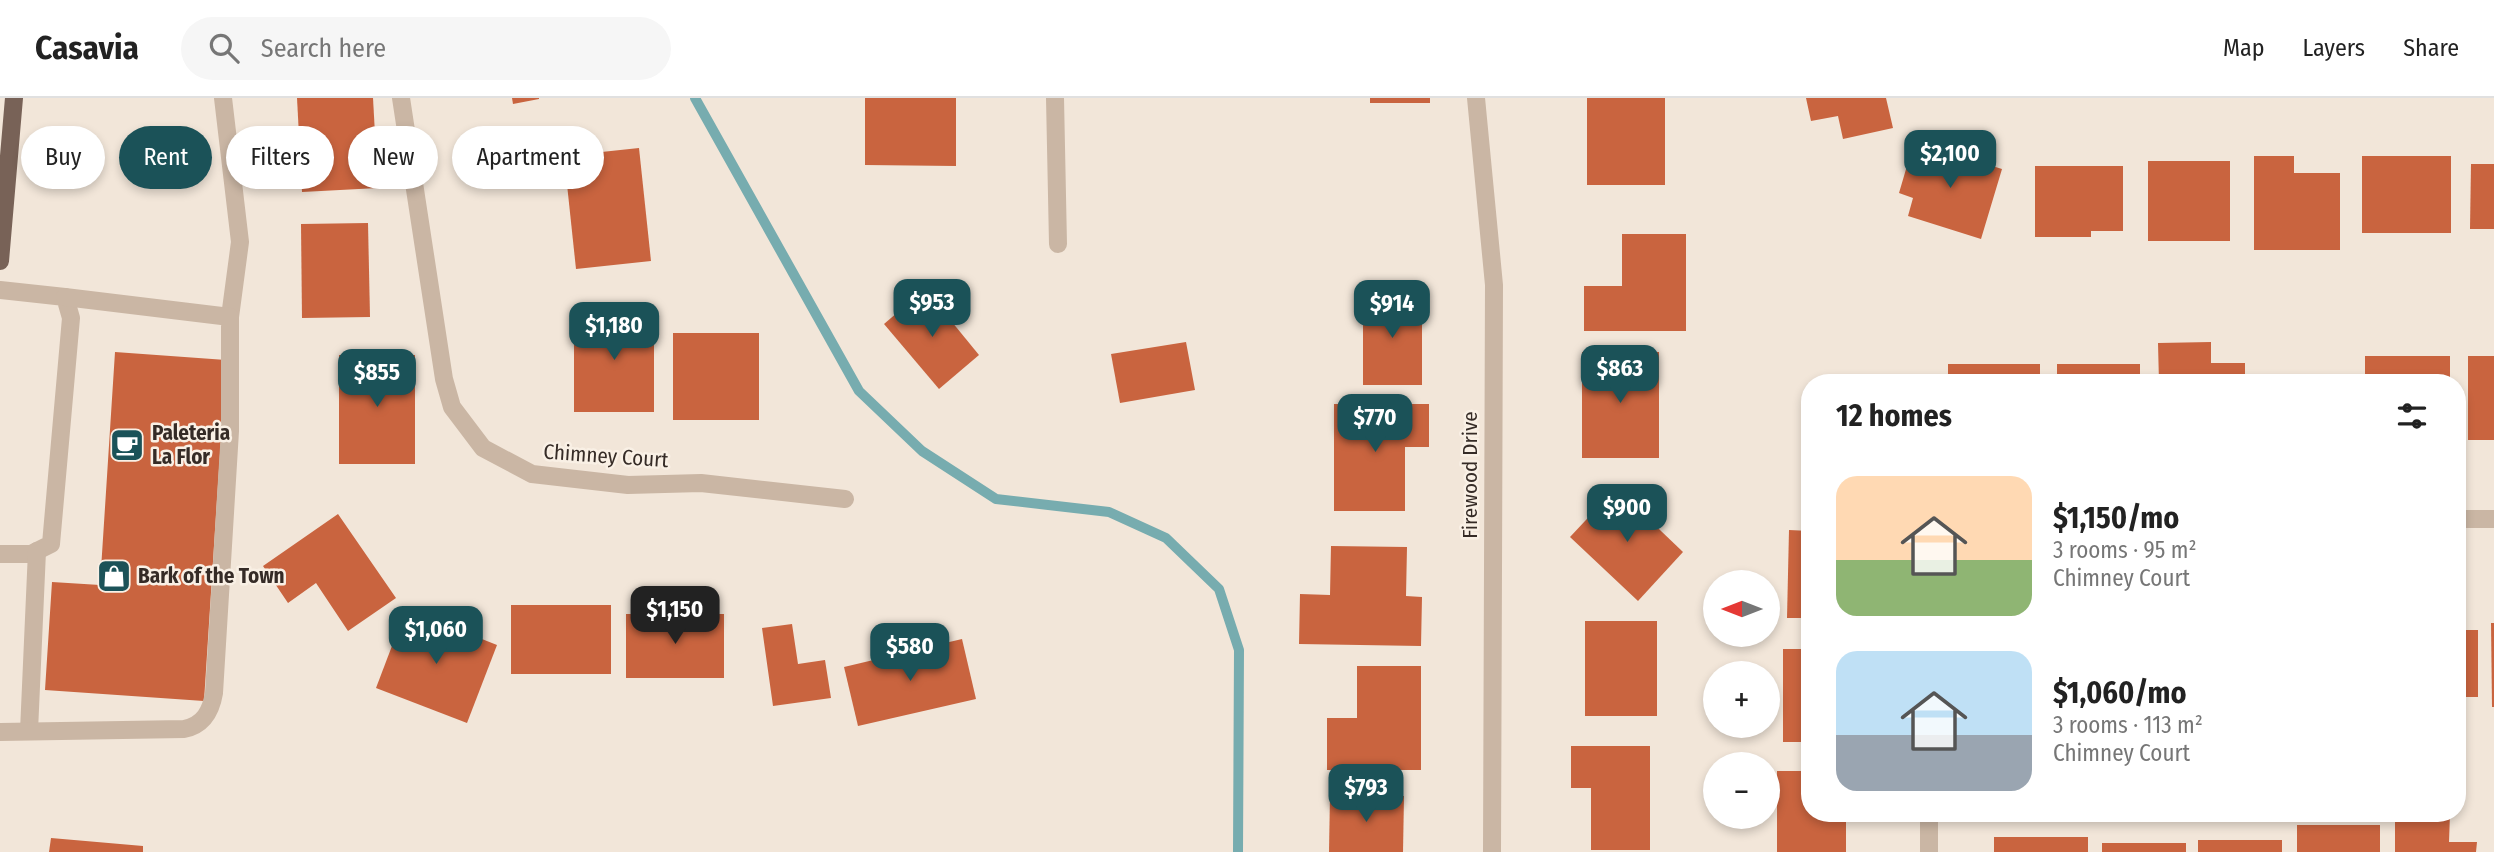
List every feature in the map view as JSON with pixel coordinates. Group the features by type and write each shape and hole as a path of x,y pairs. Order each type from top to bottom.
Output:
{"main road":[{"path":"0,261 14,98"}],"street":[{"path":"0,732 184,729 197,724 212,706 230,431 230,317 240,242 223,98"},
{"name":"Chimney Court","path":"401,98 444,380 452,407 483,448 532,474 628,485 701,483 845,499"},
{"path":"1055,98 1058,244"},
{"name":"Firewood Drive","path":"1476,98 1494,285 1492,852"},
{"path":"0,290 230,317"},
{"path":"0,554 31,554 51,544 71,318 65,297"},
{"path":"2466,519 2494,519"},
{"path":"29,732 37,551"},
{"path":"1929,822 1929,852"}],"building":[{"path":"297,98 373,98 375,126 348,126 348,189 359,189 302,192 302,189 334,189 334,126 298,126"},
{"path":"512,98 539,98 539,99 513,104"},
{"path":"865,98 956,98 956,166 865,165"},
{"path":"1370,98 1430,98 1430,103 1370,103"},
{"path":"1587,98 1665,98 1665,185 1587,185"},
{"path":"1806,98 1886,98 1893,128 1843,139 1838,116 1811,121"},
{"path":"1914,142 2002,169 1981,239 1908,216 1913,198 1899,193"},
{"path":"639,148 651,261 576,269 568,189 604,189 604,152"},
{"path":"2254,156 2294,156 2294,173 2340,173 2340,250 2254,250"},
{"path":"2362,156 2451,156 2451,233 2362,233"},
{"path":"2148,161 2230,161 2230,241 2148,241"},
{"path":"2471,164 2494,164 2494,229 2470,229"},
{"path":"2035,166 2123,166 2123,231 2091,231 2091,237 2035,237"},
{"path":"368,223 370,317 302,318 301,224"},
{"path":"1622,234 1686,234 1686,331 1584,331 1584,286 1622,286"},
{"path":"925,289 979,355 939,389 884,324"},
{"path":"1363,296 1422,296 1422,385 1363,385"},
{"path":"574,312 654,312 654,412 574,412"},
{"path":"673,333 759,333 759,420 673,420"},
{"path":"1186,342 1195,390 1120,403 1111,354"},
{"path":"2211,342 2211,363 2245,363 2245,374 2159,374 2158,343"},
{"path":"115,352 226,360 204,701 45,690 52,582 100,585"},
{"path":"1582,352 1659,352 1659,458 1582,458"},
{"path":"339,355 415,355 415,464 339,464"},
{"path":"2365,356 2450,356 2450,374 2365,374"},
{"path":"2468,356 2494,356 2494,440 2468,440"},
{"path":"1948,364 2040,364 2040,374 1948,374"},
{"path":"2057,364 2140,364 2140,374 2057,374"},
{"path":"1334,404 1429,404 1429,447 1405,447 1405,511 1334,511"},
{"path":"1616,488 1683,552 1638,601 1570,537"},
{"path":"338,514 396,598 348,631 316,583 288,603 263,566"},
{"path":"1789,530 1801,531 1801,618 1787,618"},
{"path":"1331,546 1407,547 1406,596 1422,597 1421,646 1299,644 1300,594 1330,595"},
{"path":"511,605 611,605 611,674 511,674"},
{"path":"406,609 497,645 467,723 376,688"},
{"path":"626,614 724,614 724,678 626,678"},
{"path":"1585,621 1657,621 1657,716 1585,716"},
{"path":"2491,623 2494,623 2494,707 2492,707"},
{"path":"792,624 798,664 825,660 831,698 773,706 762,628"},
{"path":"2466,630 2478,630 2478,697 2466,697"},
{"path":"962,639 976,699 858,726 844,667"},
{"path":"1783,649 1801,649 1801,742 1783,742"},
{"path":"1357,666 1421,666 1421,770 1327,770 1327,718 1357,718"},
{"path":"1571,746 1650,746 1650,850 1591,850 1591,788 1571,788"},
{"path":"1780,771 1801,771 1801,822 1846,822 1846,852 1777,852 1777,829 1780,829"},
{"path":"1330,795 1404,796 1403,852 1329,852"},
{"path":"2395,822 2450,822 2449,842 2477,842 2476,852 2395,852"},
{"path":"2297,825 2380,825 2380,852 2297,852"},
{"path":"1994,837 2088,837 2088,852 1994,852"},
{"path":"51,838 143,846 143,852 49,852"},
{"path":"2198,840 2282,840 2282,852 2198,852"},
{"path":"2102,843 2186,843 2186,852 2102,852"}],"waterway":[{"path":"695,98 859,391 922,451 996,499 1109,512 1166,538 1219,589 1239,650 1238,852"}],"place":[{"name":"Paleteria La Flor","path":"127,445"},
{"name":"Bark of the Town","path":"114,576"}]}
